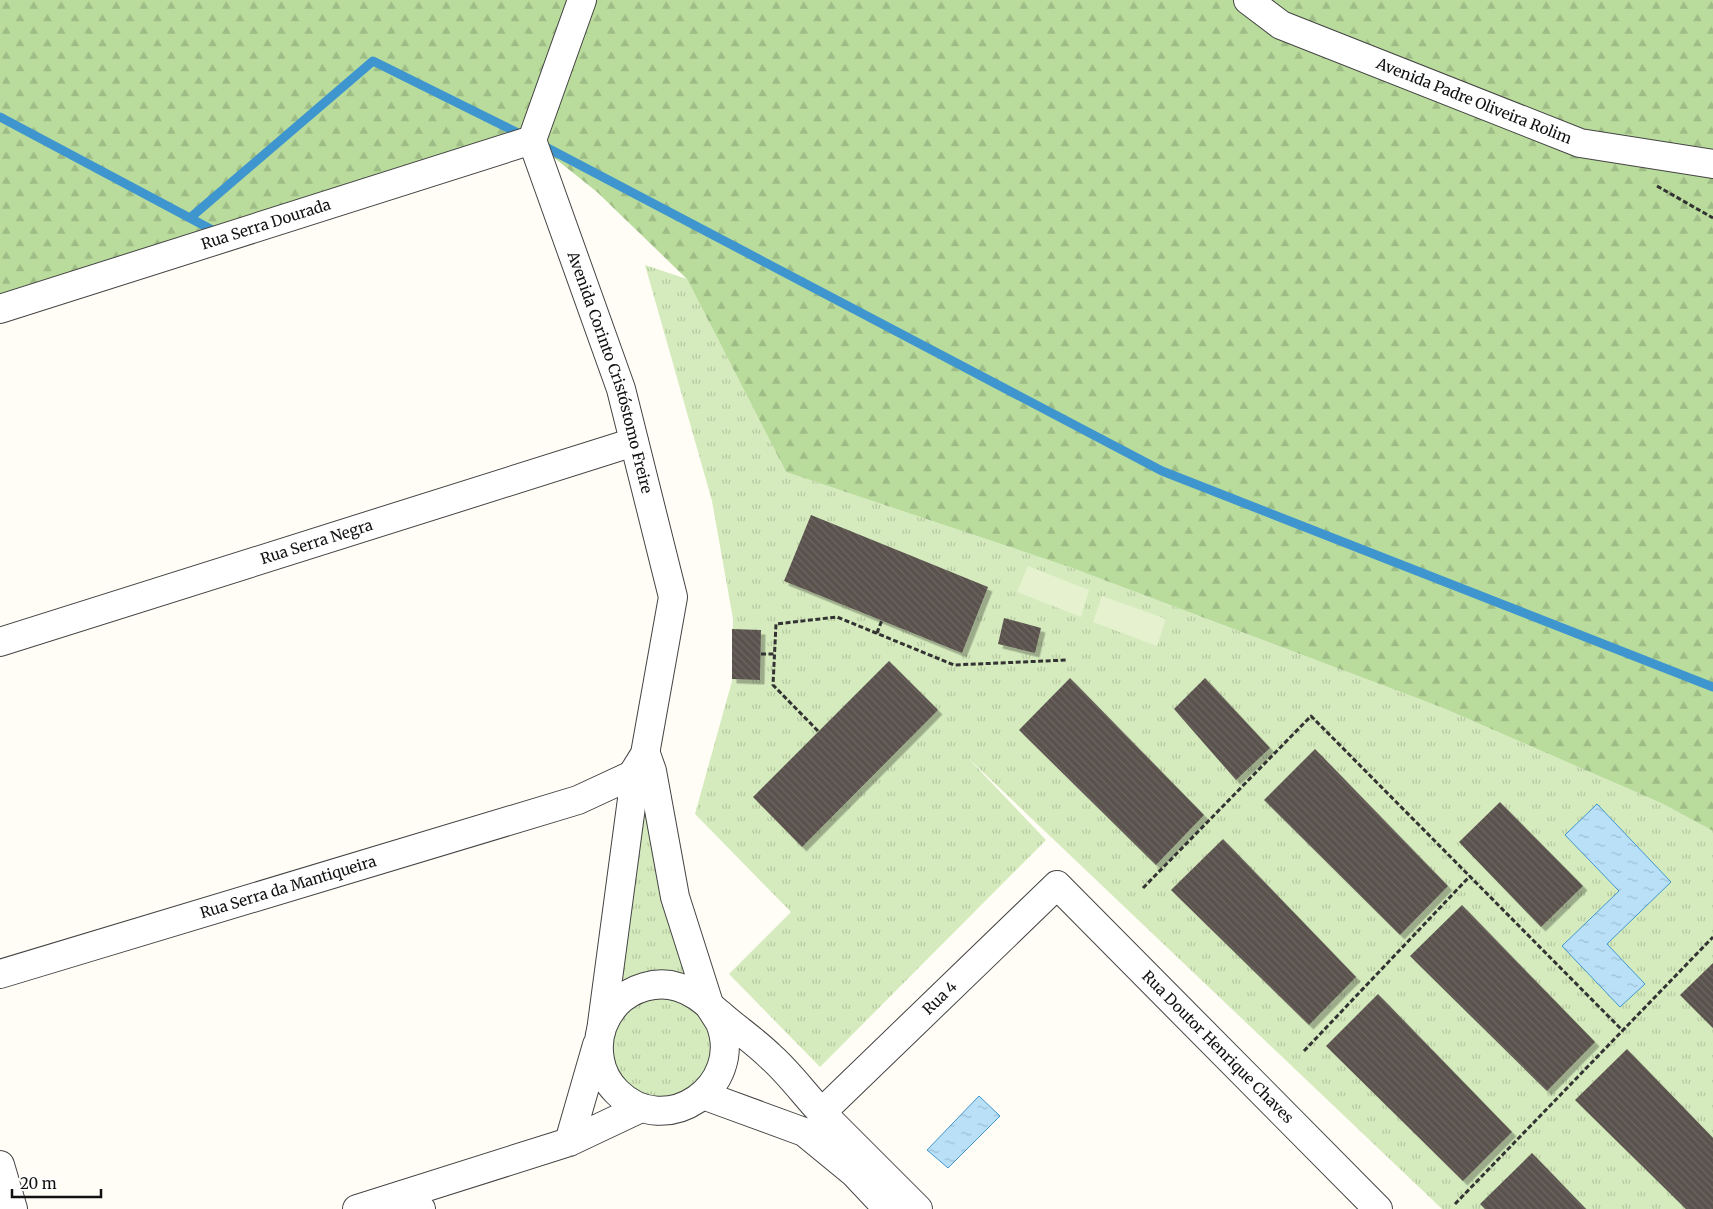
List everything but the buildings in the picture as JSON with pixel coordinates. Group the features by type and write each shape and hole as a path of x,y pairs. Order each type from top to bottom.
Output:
{"street":[{"path":"532,140 582,0"},
{"name":"Avenida Padre Oliveira Rolim","path":"1248,0 1281,25 1580,143 1713,164"},
{"name":"Rua Serra Dourada","path":"0,309 532,140"},
{"name":"Avenida Corinto Cristóstomo Freire","path":"532,140 621,389 673,597 598,1050 602,1069 611,1086 624,1099 641,1108 658,1111 674,1110 690,1104 703,1095 716,1080 723,1062 724,1042 720,1023 710,1007 676,897 643,779"},
{"name":"Rua Serra Negra","path":"0,642 634,442"},
{"name":"Rua Serra da Mantiqueira","path":"0,974 643,779"},
{"name":"Rua 4","path":"822,1112 1057,885"},
{"name":"Rua Doutor Henrique Chaves","path":"1057,885 1378,1209"},
{"name":"Avenida Corinto Cristóstomo Freire","path":"600,1033 608,1013 622,998 639,989 658,984 677,986 695,994 772,1057 822,1112 918,1209"},
{"path":"569,1142 600,1033"},
{"path":"703,1095 804,1132 854,1173 888,1209"},
{"path":"357,1209 412,1202 569,1142 641,1108"},
{"path":"0,1166 14,1209"}],"path":[{"path":"818,731 773,685 776,624 837,617 954,665 1066,660"},
{"path":"877,633 882,620"},
{"path":"761,654 774,654"},
{"path":"1143,888 1311,716 1623,1031"},
{"path":"1304,1051 1470,876"},
{"path":"1455,1204 1713,937"}],"green space":[{"path":"0,0 1713,0 1713,831 1661,803 1443,708 1072,568 786,472 687,279 597,192 532,140 0,309"},
{"path":"645,265 687,279 786,472 1072,568 1443,708 1661,803 1713,831 1713,1209 1442,1209 968,758 1046,840 820,1067 729,974 791,912 695,814 732,681 733,619 712,501"},
{"path":"1028,566 1089,590 1081,617 1017,592"},
{"path":"1102,596 1166,619 1157,646 1093,622"},
{"path":"648,797 695,986 623,990 616,975 635,840"},
{"path":"666,989 714,1026 709,1078 663,1105 616,1083 608,1029 617,1012"}],"water":[{"path":"1597,804 1671,882 1607,944 1645,984 1620,1007 1562,946 1619,891 1565,835"},
{"path":"979,1096 1000,1116 948,1168 927,1150"}],"waterway":[{"path":"190,218 373,61 524,136"},
{"path":"0,117 218,233"},
{"path":"540,144 1162,471 1713,687"}]}
